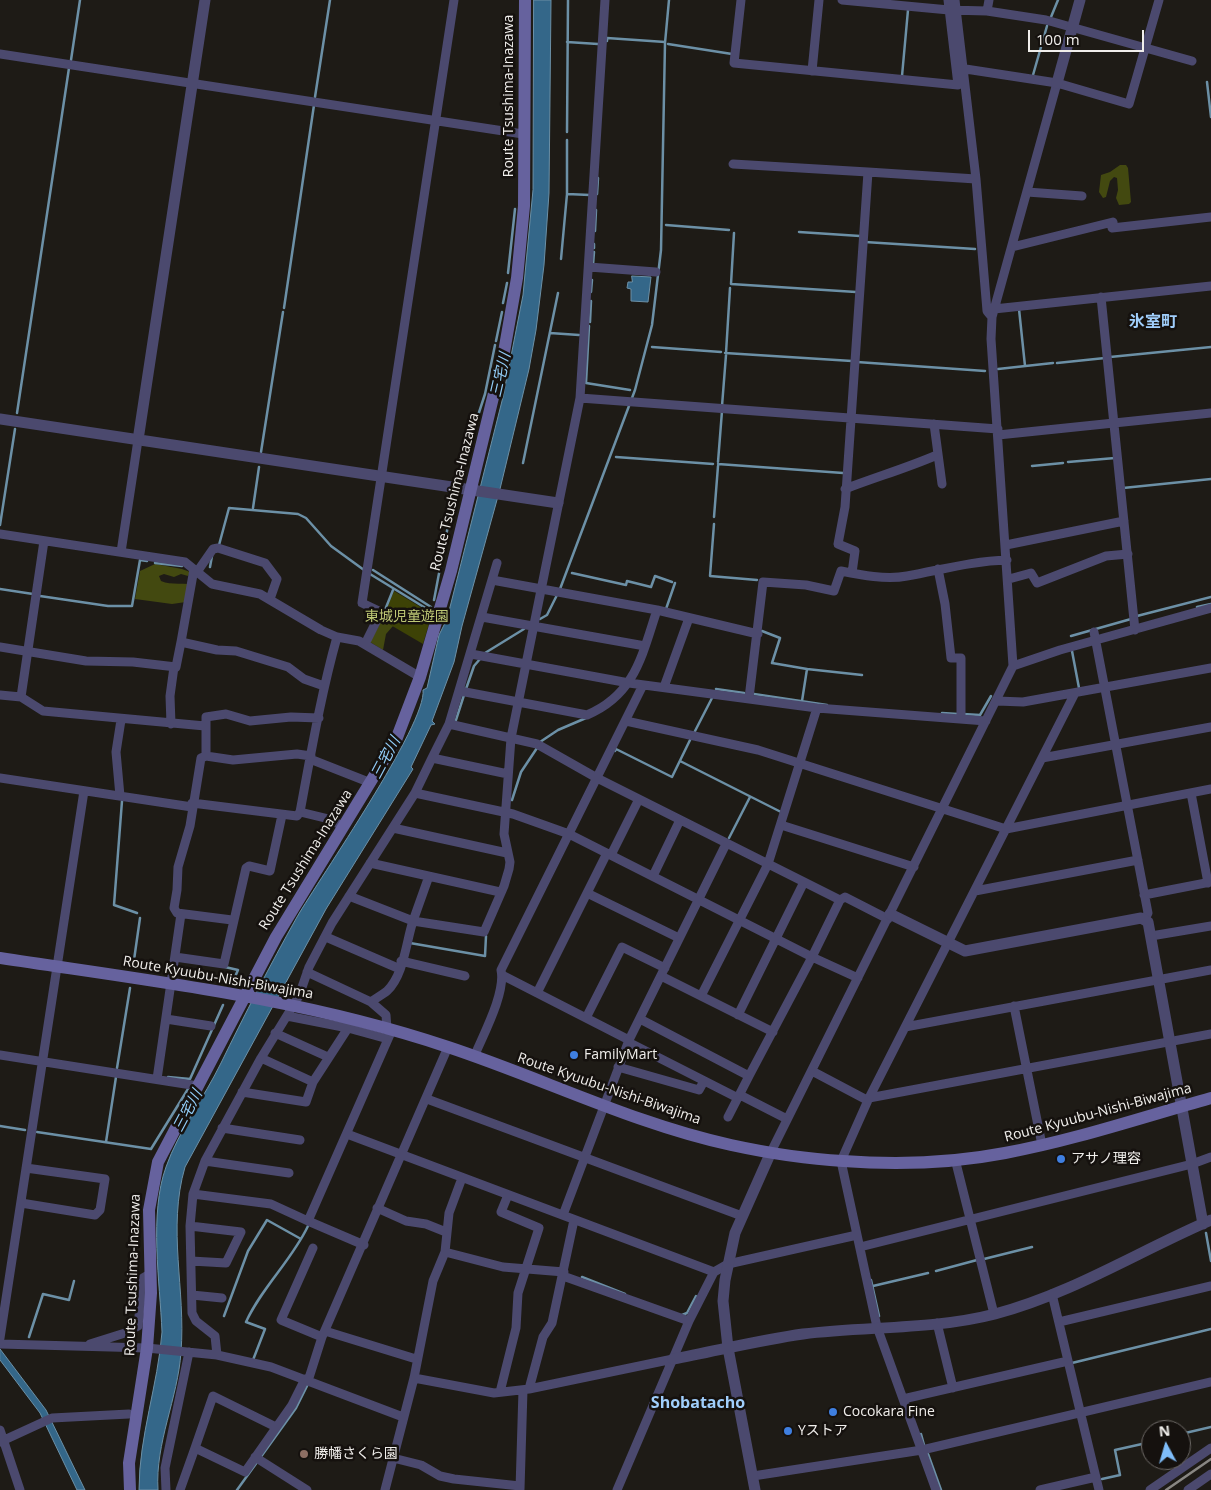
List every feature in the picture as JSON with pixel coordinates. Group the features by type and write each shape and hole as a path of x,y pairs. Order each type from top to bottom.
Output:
{"main road":[{"name":"Route Tsushima-Inazawa","path":"130,1490 130,1463 152,1349 149,1210 152,1183 165,1145 304,889 396,740 420,677 472,490 504,352 517,278 524,206 525,0"},
{"name":"Route Kyuubu-Nishi-Biwajima","path":"0,958 248,995 448,1047 685,1133 731,1145 841,1161 955,1159 1004,1153 1042,1145 1211,1098"}],"street":[{"path":"121,552 205,0"},
{"path":"365,644 381,612 362,603 454,0"},
{"path":"349,896 413,921 484,932 509,869 504,834 511,738 543,589 558,503 580,398 605,0"},
{"path":"741,0 734,63 958,86 960,68"},
{"path":"812,71 820,0"},
{"path":"842,0 987,11 1073,26 1192,61"},
{"path":"948,0 953,8 974,179 987,311 993,313 1101,297 1211,286"},
{"path":"987,11 989,0"},
{"path":"756,1490 728,1348 724,1300 728,1264 742,1216 787,1119 943,810 1013,666 1009,579 991,339 993,313 1080,0"},
{"path":"960,68 1057,83 1129,104 1158,0"},
{"path":"0,54 523,134"},
{"path":"732,164 974,179"},
{"path":"852,574 854,551 838,544 845,489 868,172"},
{"path":"1027,192 1082,196"},
{"path":"1012,247 1113,222 1112,228 1211,217"},
{"path":"589,267 656,272"},
{"path":"1101,297 1135,630"},
{"path":"580,398 934,424 998,432 1211,413"},
{"path":"0,419 558,503"},
{"path":"934,424 942,484"},
{"path":"845,489 880,476 895,473 937,455"},
{"path":"1006,545 1124,520"},
{"path":"0,534 185,562 212,584 249,591 270,599 321,630 337,637 359,641 420,677"},
{"path":"22,697 44,541"},
{"path":"171,724 170,696 174,667 176,667 195,570 213,549 218,548 265,563 278,579 270,599"},
{"path":"1009,579 1031,573 1037,583 1106,556 1128,554"},
{"path":"749,698 763,582 806,585 834,591 841,571 852,574 905,577 970,562 1007,560"},
{"path":"217,1355 214,1336 196,1321 192,1313 190,1226 193,1194 205,1161 222,1128 289,1007 299,996 307,972 326,937 349,896 415,793 449,724 497,563"},
{"path":"938,569 945,604 951,658 961,658 961,718"},
{"path":"492,580 657,610 758,634"},
{"path":"1013,666 1095,636 1135,630 1211,608"},
{"path":"460,690 518,703 587,714 604,708 616,699 629,683 645,646 657,610"},
{"path":"482,617 645,646"},
{"path":"664,688 689,618"},
{"path":"1095,636 1148,913 1145,919"},
{"path":"0,778 120,796 297,816 300,812 324,686 337,637"},
{"path":"181,642 217,650 236,651 288,667 304,679 324,686"},
{"path":"0,647 86,660 133,662 174,667"},
{"path":"471,654 629,683 817,708 986,721"},
{"path":"997,700 1023,702 1211,668"},
{"path":"474,1056 497,1000 502,975 501,970 644,685"},
{"path":"936,1490 877,1327 841,1161 869,1098 1075,693"},
{"path":"0,694 22,697 43,712 205,726"},
{"path":"701,996 768,864 817,708"},
{"path":"206,756 206,717 226,714 250,721 291,717 319,718"},
{"path":"120,720 116,752 120,796"},
{"path":"626,721 758,750 943,810 1006,828 1211,789"},
{"path":"449,724 537,744 597,778 840,900"},
{"path":"1042,758 1116,746 1211,727"},
{"path":"232,920 181,914 177,913 174,908 178,867 190,826 201,758 206,756 233,760 297,754 371,783"},
{"path":"432,758 508,774"},
{"path":"0,1338 84,791"},
{"path":"415,793 506,813 569,834 775,939 858,978"},
{"path":"1144,895 1210,882 1190,793"},
{"path":"537,993 587,893 639,799"},
{"path":"300,812 329,819 344,827"},
{"path":"175,957 224,964 232,920 239,904 246,868 249,866 270,871 282,815"},
{"path":"653,876 680,820"},
{"path":"781,825 914,867"},
{"path":"393,828 507,853"},
{"path":"563,1215 629,1041 726,844"},
{"path":"975,891 1138,860"},
{"path":"370,863 500,892"},
{"path":"370,1002 388,990 400,965 428,876"},
{"path":"738,1015 804,882"},
{"path":"587,893 679,938"},
{"path":"414,1378 473,1390 500,1392 526,1389 802,1334 937,1323 994,1314 1024,1306 1052,1294 1207,1222 1192,1164 1148,922 1141,918 965,951 845,897 840,900 728,1117"},
{"path":"157,1080 181,914"},
{"path":"1151,936 1211,926"},
{"path":"326,937 400,965 465,976"},
{"path":"586,1018 622,947 701,996 773,1032"},
{"path":"905,1027 1211,970"},
{"path":"307,972 370,1002 386,1015 389,1033 308,1221"},
{"path":"502,975 704,1081 787,1119"},
{"path":"1014,1006 1042,1145"},
{"path":"289,1007 348,1028 389,1033"},
{"path":"166,1019 211,1026"},
{"path":"640,1019 749,1076"},
{"path":"242,1092 306,1102 313,1082 348,1028"},
{"path":"275,1033 328,1057"},
{"path":"812,1071 865,1098 869,1098 1027,1070 1211,1034"},
{"path":"195,1448 245,1472 258,1459 306,1380 324,1334 364,1245 377,1208 427,1099 448,1047"},
{"path":"0,1055 198,1086"},
{"path":"261,1058 313,1082"},
{"path":"618,1067 699,1090 704,1081"},
{"path":"427,1099 742,1216"},
{"path":"222,1128 300,1140"},
{"path":"347,1134 714,1272"},
{"path":"860,1247 1192,1164 1211,1157"},
{"path":"955,1159 994,1314"},
{"path":"205,1161 289,1173"},
{"path":"20,1203 95,1215 100,1210 104,1179 26,1168"},
{"path":"385,1490 414,1378 416,1359 433,1281 446,1252 446,1232 449,1213 462,1178"},
{"path":"193,1194 271,1204 364,1245"},
{"path":"500,1392 516,1328 518,1293 539,1228 501,1212 508,1195"},
{"path":"377,1208 406,1221 426,1224 446,1232"},
{"path":"392,1458 421,1465 440,1476 520,1488 526,1389 543,1337 552,1323 564,1274 574,1220"},
{"path":"190,1226 241,1232 226,1264 191,1262"},
{"path":"617,1490 689,1321 714,1272 728,1264 857,1235"},
{"path":"313,1248 281,1320 324,1334 416,1359"},
{"path":"446,1252 503,1267 564,1274 689,1321"},
{"path":"83,1346 125,1333 138,1326 143,1278 150,1274"},
{"path":"1059,1322 1211,1286"},
{"path":"1052,1294 1099,1490"},
{"path":"192,1295 222,1298"},
{"path":"937,1323 952,1388"},
{"path":"0,1344 152,1349 217,1355 271,1367 403,1417"},
{"path":"166,1490 165,1468 186,1352"},
{"path":"903,1399 1068,1361"},
{"path":"753,1476 922,1450 1211,1382"},
{"path":"180,1490 213,1396 276,1427"},
{"path":"2,1441 47,1420 129,1414"},
{"path":"0,1430 2,1441 20,1490"},
{"path":"1150,1490 1211,1448"},
{"path":"258,1459 307,1490"},
{"path":"1188,1490 1211,1474"},
{"path":"1040,1490 1096,1477"}],"green space":[{"path":"1120,165 1126,165 1128,168 1131,202 1129,204 1119,205 1116,198 1118,190 1117,178 1114,177 1110,181 1106,197 1103,198 1099,192 1101,175 1110,172"},
{"path":"155,564 190,572 188,576 181,574 174,577 164,574 159,576 161,581 164,582 188,584 186,602 172,604 135,599 140,571"},
{"name":"東城児童遊園","path":"394,591 432,614 423,644 382,620"},
{"path":"382,620 393,626 386,634 383,650 370,642"}],"water":[{"path":"534,0 551,0 549,193 544,265 529,369 500,489 462,626 454,662 432,721 435,724 431,725 428,730 411,767 413,769 326,909 185,1167 177,1213 182,1329 179,1369 160,1455 158,1490 139,1490 142,1450 157,1371 162,1332 157,1227 161,1186 166,1167 171,1153 214,1076 257,990 297,917 370,802 408,734 420,708 423,690 427,688 439,635 446,621 445,619 447,619 503,397 523,295 533,190"},
{"path":"632,276 651,277 648,302 631,301 631,289 627,288 628,282 632,282"},
{"path":"0,1349 46,1410 85,1490 77,1490 40,1413 0,1360"}],"waterway":[{"path":"71,60 80,0"},
{"path":"315,97 330,0"},
{"path":"567,132 568,0"},
{"path":"560,589 635,390 652,325 661,250 665,43 669,0"},
{"path":"1051,17 1058,0"},
{"path":"902,76 908,10"},
{"path":"1033,75 1047,26"},
{"path":"607,41 607,38 665,42"},
{"path":"567,42 598,44"},
{"path":"668,44 732,54"},
{"path":"17,413 69,68"},
{"path":"1207,82 1211,117"},
{"path":"284,308 314,105"},
{"path":"561,259 567,194 567,140"},
{"path":"597,194 598,178"},
{"path":"567,194 590,195"},
{"path":"508,273 515,209"},
{"path":"595,231 596,210"},
{"path":"666,225 729,230"},
{"path":"799,232 860,236"},
{"path":"734,233 731,284 856,292"},
{"path":"865,242 975,249"},
{"path":"593,265 594,252"},
{"path":"591,292 592,280"},
{"path":"503,303 507,283"},
{"path":"726,353 730,288"},
{"path":"523,463 558,293"},
{"path":"590,322 591,301"},
{"path":"1019,309 1025,366"},
{"path":"261,452 283,312"},
{"path":"496,341 502,312"},
{"path":"589,326 586,383 630,390"},
{"path":"550,333 579,335"},
{"name":"三宅川","path":"458,477 485,394 495,345"},
{"path":"652,347 721,352"},
{"path":"1110,357 1211,347"},
{"path":"725,353 852,361"},
{"path":"722,406 726,355"},
{"path":"1057,363 1105,358"},
{"path":"857,362 985,371"},
{"path":"998,369 1053,363"},
{"path":"718,462 722,411"},
{"path":"0,525 15,429"},
{"path":"616,457 713,464"},
{"path":"1068,462 1115,458"},
{"path":"1032,466 1063,463"},
{"path":"718,464 843,473"},
{"path":"714,517 718,466"},
{"path":"253,508 259,467"},
{"path":"1123,488 1211,479"},
{"path":"434,600 453,499"},
{"path":"219,545 229,508 298,514 306,518 331,546 364,570"},
{"path":"714,524 710,576 757,580"},
{"path":"210,567 212,556"},
{"path":"40,596 108,606 132,606 140,560 147,561"},
{"path":"155,563 182,566"},
{"path":"373,570 431,607 429,610"},
{"path":"572,573 626,585 627,581 651,587 655,576 672,582"},
{"path":"370,574 432,612"},
{"path":"666,609 675,583"},
{"path":"0,589 33,594"},
{"path":"385,610 393,590"},
{"path":"540,619 547,615 557,595"},
{"path":"1137,616 1211,597"},
{"path":"1197,607 1211,604"},
{"path":"1071,636 1131,619"},
{"path":"485,653 524,629"},
{"path":"762,631 780,638 772,663 807,669 802,701"},
{"path":"1072,651 1079,688"},
{"path":"466,689 474,666 480,659"},
{"path":"807,669 862,675"},
{"path":"716,689 744,693"},
{"path":"754,694 827,705"},
{"path":"455,723 464,695"},
{"path":"963,714 980,715 991,696"},
{"path":"694,733 712,698"},
{"path":"942,713 958,714"},
{"path":"540,742 558,730 586,718"},
{"path":"615,751 616,749 672,777 691,738"},
{"path":"512,800 521,772 537,748"},
{"path":"680,761 781,812"},
{"path":"729,838 750,797"},
{"path":"122,801 114,905 137,913"},
{"path":"133,967 140,918"},
{"path":"410,943 485,956 486,936"},
{"path":"225,967 238,970 234,979"},
{"path":"117,1068 130,988"},
{"path":"168,1077 190,1079 223,1005"},
{"path":"106,1142 116,1077"},
{"name":"三宅川","path":"37,1132 151,1149 188,1089"},
{"path":"0,1126 25,1130"},
{"path":"224,1316 248,1251 267,1220 301,1239"},
{"path":"253,1360 265,1329 246,1322 260,1297 294,1250 308,1226"},
{"path":"1206,1233 1211,1261"},
{"path":"984,1259 1032,1247"},
{"path":"936,1271 977,1260"},
{"path":"873,1286 928,1273"},
{"path":"582,1277 625,1294"},
{"path":"871,1280 879,1316"},
{"path":"29,1337 43,1294 69,1300 74,1281"},
{"path":"682,1315 687,1313 696,1296"},
{"path":"1072,1363 1211,1329"},
{"path":"237,1490 296,1408 307,1386"},
{"path":"1191,1432 1211,1427"},
{"path":"921,1434 924,1445"},
{"path":"1102,1479 1120,1475 1115,1450 1141,1444"},
{"path":"928,1454 941,1490"}],"railway":[{"path":"1166,1490 1211,1459"}],"place":[{"name":"FamilyMart","path":"574,1055"},
{"name":"アサノ理容","path":"1061,1159"},
{"name":"Cocokara Fine","path":"833,1412"},
{"name":"Yストア","path":"788,1431"},
{"name":"勝幡さくら園","path":"304,1454"}],"district":[{"name":"氷室町","path":"1153,322"},
{"name":"Shobatacho","path":"698,1403"}]}
